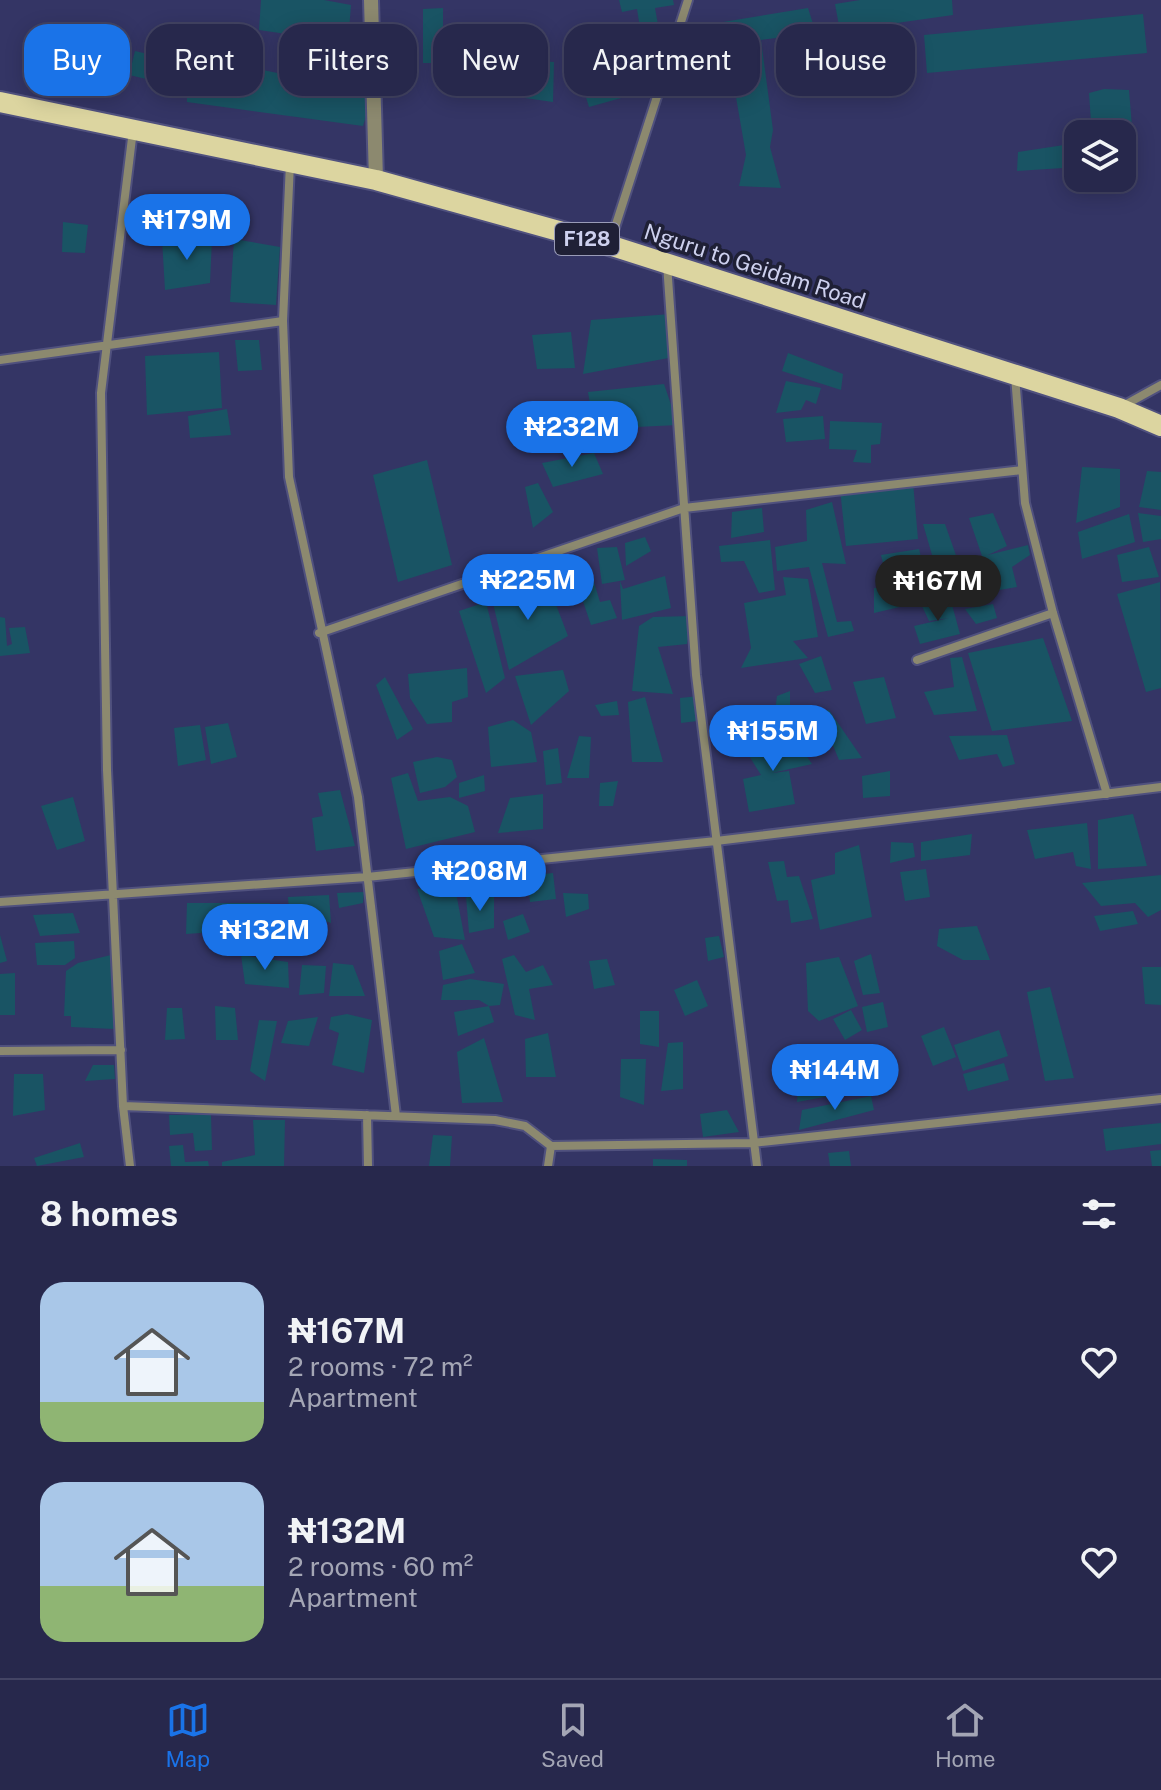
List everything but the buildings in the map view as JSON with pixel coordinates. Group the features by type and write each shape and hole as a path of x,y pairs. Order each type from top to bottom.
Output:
{"main road":[{"name":"Nguru to Geidam Road","path":"0,102 376,180 609,245 1119,408 1161,426"}],"street":[{"path":"371,0 376,180"},
{"path":"609,245 688,0"},
{"path":"130,1166 123,1106 107,754 101,393 133,129"},
{"path":"290,162 283,321 289,477 319,633 358,797 396,1116"},
{"path":"667,264 696,675 757,1166"},
{"path":"0,360 283,321"},
{"path":"1015,375 1025,503 1053,613 1107,794"},
{"path":"1119,408 1161,385"},
{"path":"319,633 684,508 1022,470"},
{"path":"917,660 1053,613"},
{"path":"0,902 367,877 716,841 1161,787"},
{"path":"0,1051 121,1050"},
{"path":"123,1106 495,1120 525,1126 551,1146 752,1143 1161,1099"},
{"path":"367,1115 368,1166"},
{"path":"548,1166 551,1146"}]}
